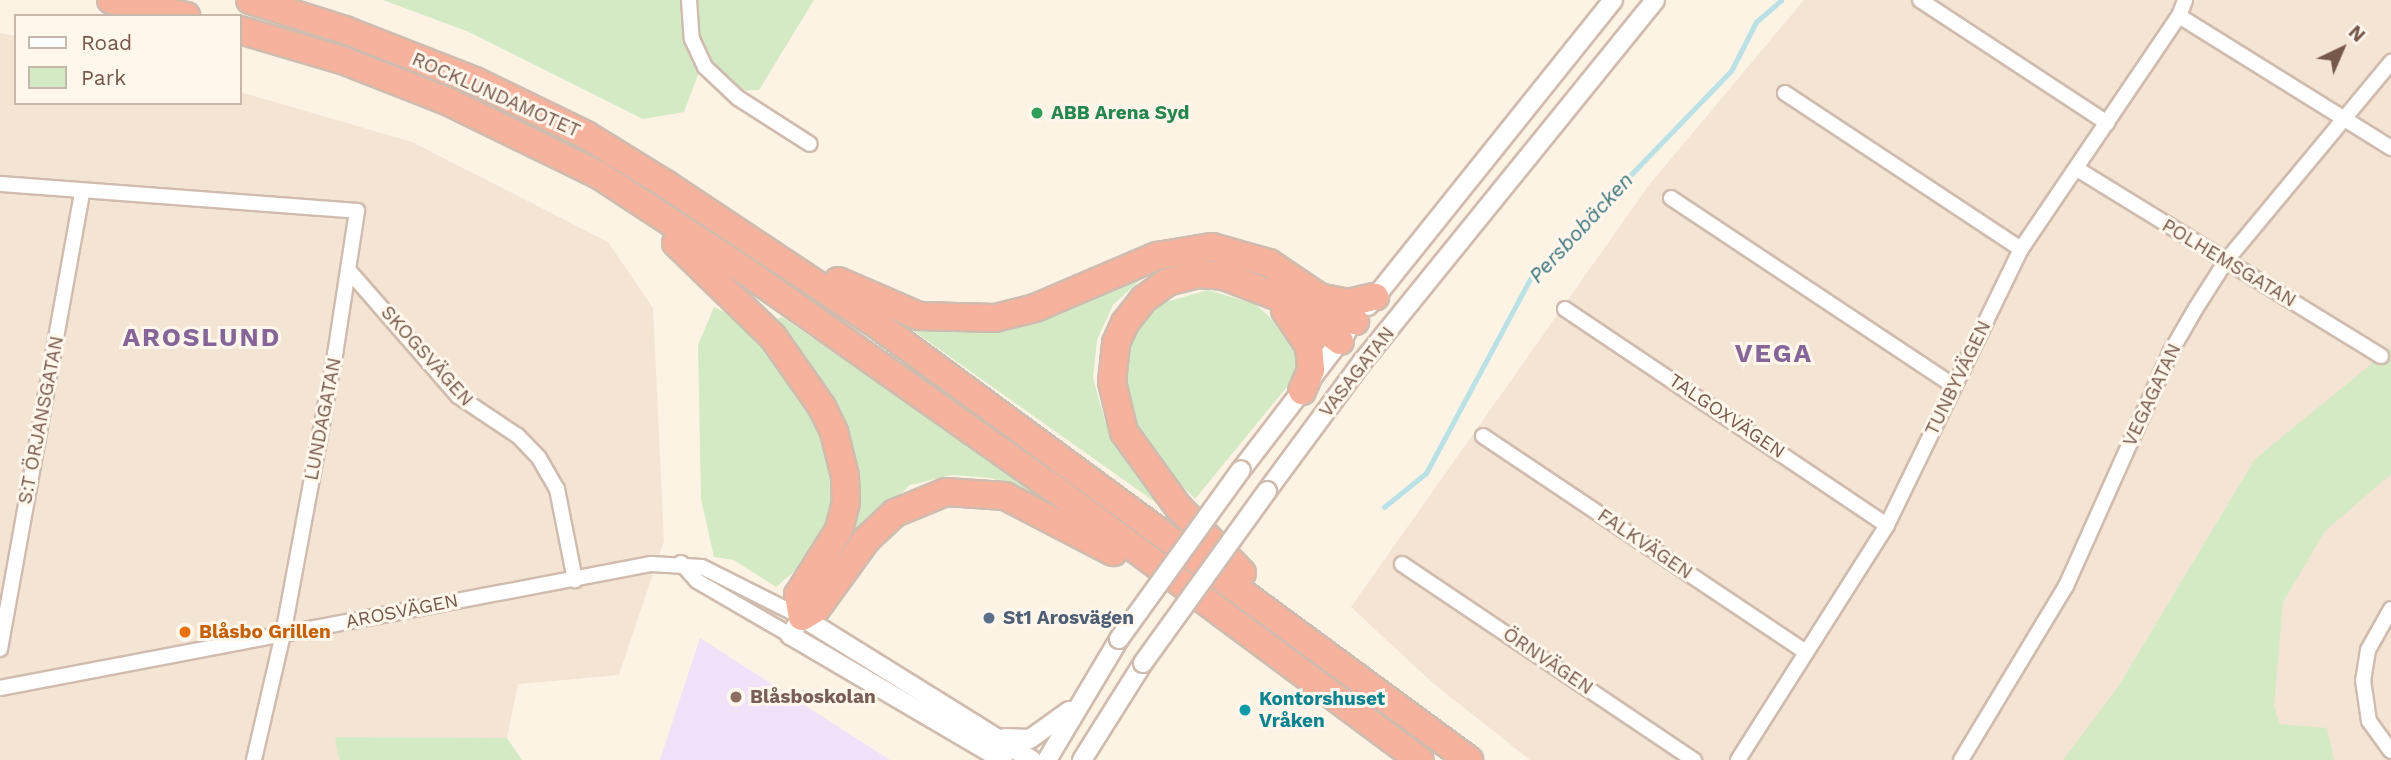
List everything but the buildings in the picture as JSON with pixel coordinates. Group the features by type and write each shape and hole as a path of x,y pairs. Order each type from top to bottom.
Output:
{"highway":[{"path":"111,0 177,14"},
{"name":"ROCKLUNDAMOTET","path":"250,0 317,21 475,81 586,135 667,185 727,217 776,249"},
{"path":"242,31 342,60 449,102 599,175 703,255 755,279 1052,487 1420,760"},
{"path":"776,249 878,301 940,319 995,318 1035,308 1157,256 1212,247 1269,263 1323,298 1347,331"},
{"path":"776,249 1469,760"},
{"path":"703,255 795,366 822,407 841,454 846,492 842,521 799,596 796,626"},
{"path":"1266,609 1247,578 1179,508 1136,452 1114,406 1112,367 1116,343 1135,308 1182,276 1224,276 1281,298 1347,331"},
{"path":"1323,298 1348,303 1375,297"},
{"path":"1281,298 1310,346 1311,370 1303,391"},
{"path":"796,626 817,608 867,539 895,513 922,498 961,490 989,492 1030,506 1212,608"}],"street":[{"path":"688,0 692,38 705,67 738,98 810,144"},
{"name":"VASAGATAN","path":"1047,760 1079,702 1119,639 1241,470 1347,331 1613,0"},
{"name":"VASAGATAN","path":"1082,760 1143,663 1363,361 1655,0"},
{"path":"1920,0 2107,123"},
{"name":"TUNBYVÄGEN","path":"1738,760 1887,525 2021,249 2179,16 2185,0"},
{"path":"2179,16 2391,148"},
{"name":"VEGAGATAN","path":"1961,760 2066,586 2170,353 2226,261 2391,62"},
{"path":"1785,93 2021,249"},
{"name":"POLHEMSGATAN","path":"2077,169 2381,356"},
{"path":"0,184 82,191"},
{"name":"LUNDAGATAN","path":"82,191 357,211 350,272 282,635 254,760"},
{"name":"S:T ÖRJANSGATAN","path":"0,649 82,191"},
{"path":"1671,198 1954,386"},
{"name":"SKOGSVÄGEN","path":"350,272 458,396 518,436 539,458 557,489 575,580"},
{"name":"TALGOXVÄGEN","path":"1565,309 1887,525"},
{"path":"1347,331 1380,340"},
{"path":"1347,331 1363,361"},
{"name":"FALKVÄGEN","path":"1483,436 1806,652"},
{"name":"AROSVÄGEN","path":"681,563 697,581 796,626 998,737 1032,760"},
{"name":"AROSVÄGEN","path":"0,688 575,580 681,563 702,566 1003,760"},
{"name":"ÖRNVÄGEN","path":"1402,564 1694,760"},
{"path":"2391,608 2368,650 2363,680 2369,721 2391,751"},
{"path":"998,737 1030,739 1079,702"},
{"path":"973,743 991,760"}],"shaded area":[{"path":"1804,0 2391,0 2391,760 1530,760 1434,684 1351,607 1649,185"},
{"path":"0,33 14,36 14,105 242,105 242,93 412,142 608,242 653,308 664,541 619,675 518,684 507,738 336,737 339,760 0,760"},
{"name":"Blåsboskolan","path":"700,638 890,760 660,760"}],"green space":[{"path":"383,0 814,0 759,90 731,91 703,62 684,112 643,119 469,32"},
{"path":"1170,265 1140,280 1113,305 1097,340 1093,378 1105,421 1124,456 1165,505 1162,507 898,320 955,331 1011,325"},
{"path":"1208,290 1255,304 1295,339 1295,377 1195,499 1172,475 1137,425 1125,388 1129,341 1159,304"},
{"path":"714,307 751,326 826,435 835,475 829,525 805,562 776,587 734,560 714,557 701,499 698,345"},
{"path":"782,317 1049,500 991,478 952,475 910,485 837,554 854,520 858,470 834,404 775,320"},
{"path":"2391,348 2391,474 2325,531 2283,602 2274,706 2280,724 2327,728 2334,760 2063,760 2118,687 2255,459"},
{"path":"335,737 507,738 522,760 339,760"}],"waterway":[{"name":"Persbobäcken","path":"1384,507 1426,473 1530,279 1731,71 1756,22 1781,0"}],"place":[{"name":"ABB Arena Syd","path":"1037,113"},
{"name":"St1 Arosvägen","path":"989,618"},
{"name":"Blåsbo Grillen","path":"185,632"},
{"name":"Blåsboskolan","path":"736,697"},
{"name":"Kontorshuset Vråken","path":"1245,710"}],"district":[{"name":"AROSLUND","path":"202,338"},
{"name":"VEGA","path":"1774,354"}]}
